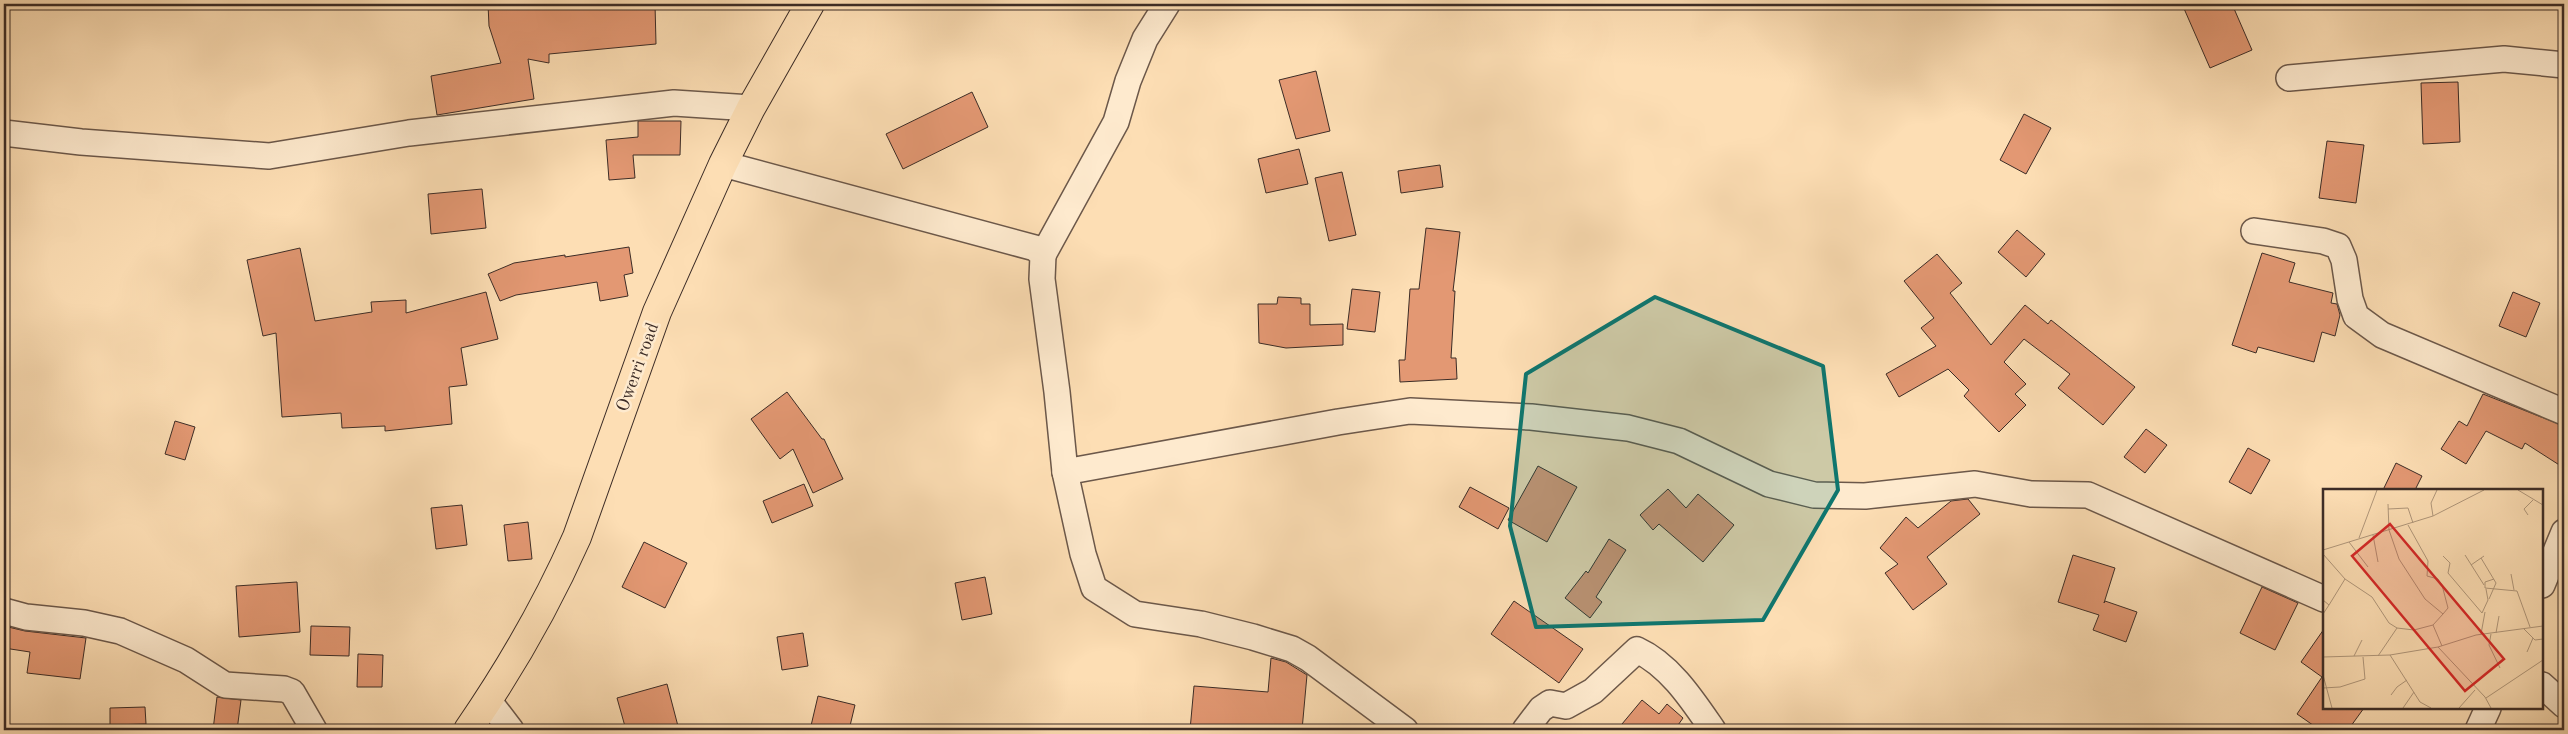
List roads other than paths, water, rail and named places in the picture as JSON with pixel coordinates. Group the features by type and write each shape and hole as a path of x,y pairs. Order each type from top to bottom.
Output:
{"main road":[{"name":"Owerri road","path":"468,730 527,638 577,537 657,312 723,164 751,108 810,4"}],"street":[{"path":"1167,4 1145,39 1128,81 1116,122 1043,255 1042,279 1057,392 1064,472 1094,588 1135,614 1201,624 1292,649 1308,658 1405,730"},
{"path":"2289,78 2504,58 2564,65"},
{"path":"4,134 82,142 269,156 409,132 674,103 751,108"},
{"path":"723,164 1035,248 1043,255"},
{"path":"2254,231 2323,241 2338,246 2344,260 2350,299 2356,316 2366,326 2382,335 2564,412"},
{"path":"1064,472 1338,422 1410,411 1531,417 1628,428 1679,441 1769,484 1814,495 1865,496 1974,484 2031,494 2088,495 2323,599"},
{"path":"2543,583 2564,532"},
{"path":"4,611 26,617 84,623 120,631 186,660 225,685 284,689 292,692 314,730"},
{"path":"1526,730 1541,709 1550,703 1566,706 1593,691 1637,650 1649,656 1687,693 1713,730"},
{"path":"2543,686 2564,705"},
{"path":"488,700 512,730"},
{"path":"2478,730 2488,709"}]}
